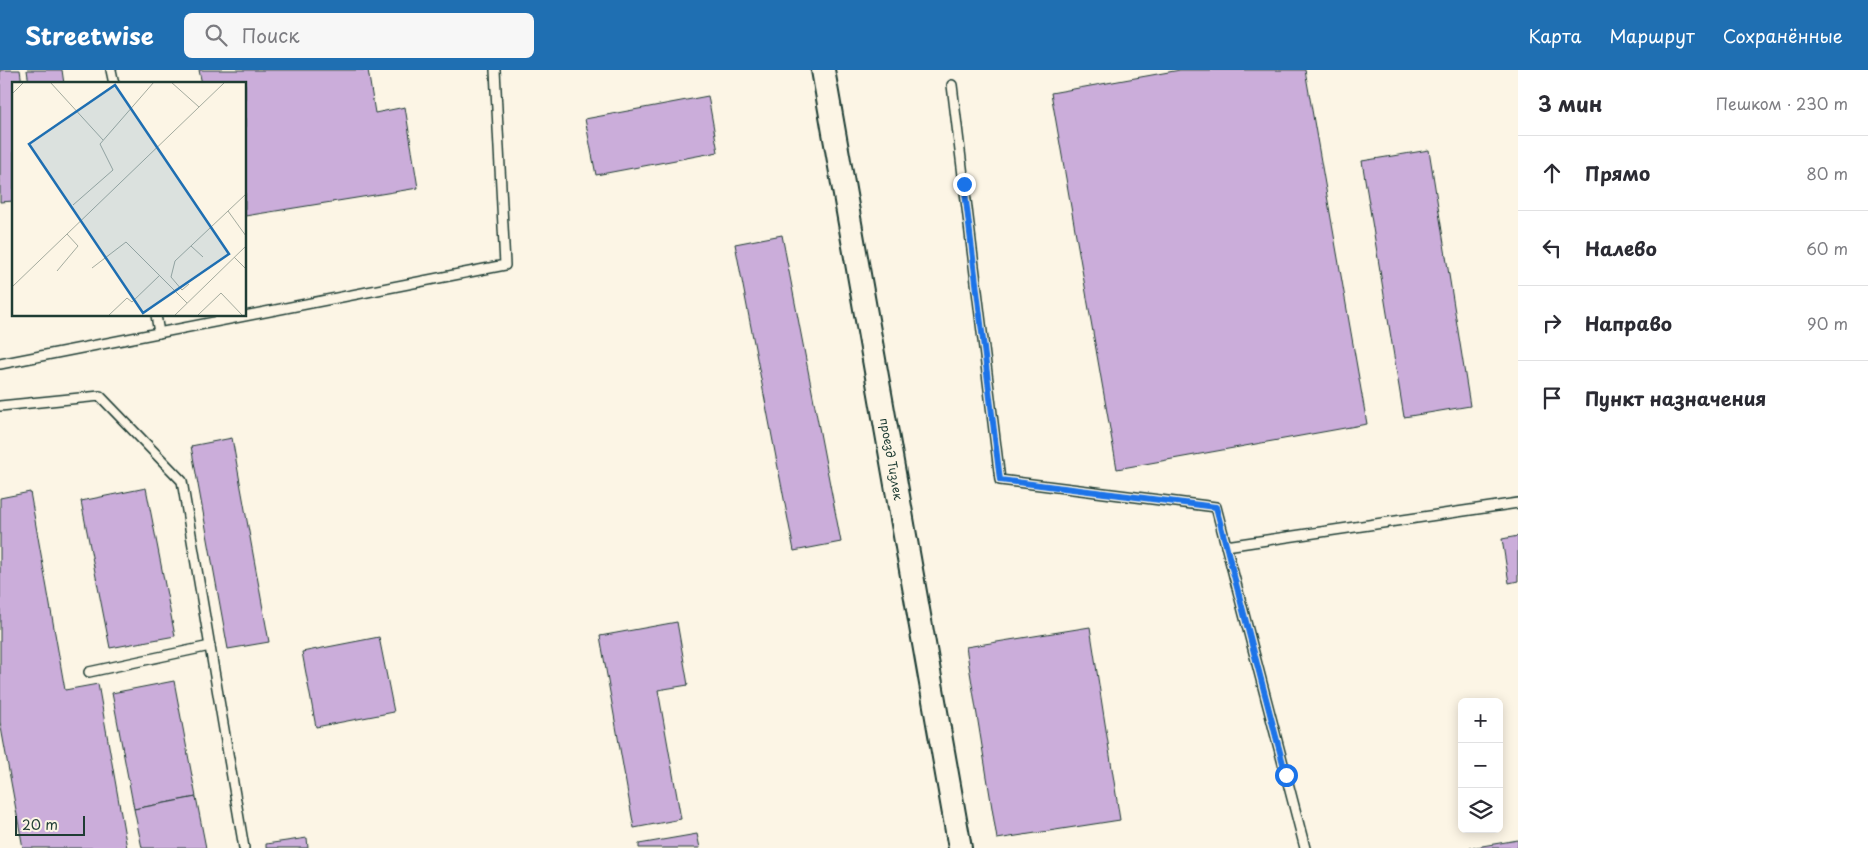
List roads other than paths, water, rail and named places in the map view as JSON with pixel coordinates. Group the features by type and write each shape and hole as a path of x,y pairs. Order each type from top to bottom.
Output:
{"street":[{"name":"проезд Тизлек","path":"823,70 960,848"}],"lane":[{"path":"0,364 504,266 495,70"},
{"path":"952,86 1000,480 1216,507 1305,848"},
{"path":"156,316 159,333"},
{"path":"0,406 100,396 182,481 244,848"},
{"path":"1226,546 1518,503"},
{"path":"89,672 210,646"}]}
